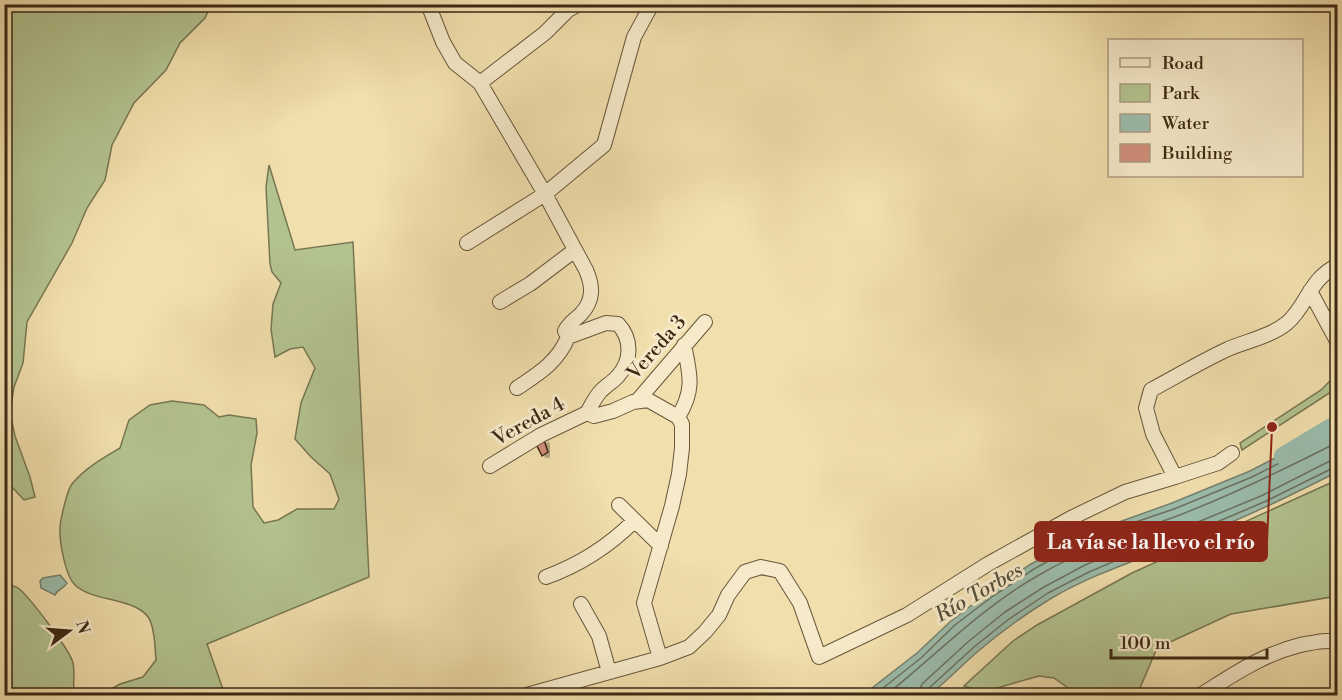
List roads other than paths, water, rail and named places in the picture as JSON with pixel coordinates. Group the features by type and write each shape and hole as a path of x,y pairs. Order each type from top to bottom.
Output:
{"street":[{"path":"428,4 443,42 455,63 480,83 545,194 591,281 592,292 582,313 567,325 565,331 568,337"},
{"path":"480,83 545,33 568,10 579,4"},
{"path":"467,243 545,194 604,145 634,37 652,4"},
{"path":"1332,4 1338,9"},
{"path":"500,302 530,284 575,250"},
{"path":"1174,477 1150,425 1146,408 1151,390 1226,350 1278,329 1288,322 1324,272 1338,266"},
{"path":"1310,291 1338,343"},
{"name":"Vereda 3","path":"638,400 705,322"},
{"path":"517,388 545,369 563,348 568,337 606,323 618,324 626,332 629,356 619,375 602,390 587,413 594,416 638,400 648,400 678,417 682,424 679,474 644,603 660,658"},
{"path":"678,417 687,403 691,379 684,345"},
{"name":"Vereda 4","path":"490,466 541,435 587,413"},
{"path":"523,696 660,658 689,647 718,615 728,595 745,572 761,567 780,571 800,603 819,657 906,615 988,564 1071,518 1125,492 1218,463 1232,453"},
{"path":"619,505 661,546"},
{"path":"546,577 585,559 634,521"},
{"path":"581,604 599,636 609,672"},
{"path":"1199,696 1248,664 1280,651 1310,643 1338,642"}],"water":[{"path":"1337,426 1337,472 1245,516 1067,590 1040,605 1003,631 929,695 863,695 917,653 951,621 990,591 1031,564 1074,541 1250,471"},
{"path":"60,575 67,583 55,595 41,588 40,581 43,578"}],"waterway":[{"name":"Río Torbes","path":"1283,456 1338,423"}],"place":[{"name":"La vía se la llevo el río","path":"1272,427"}]}
